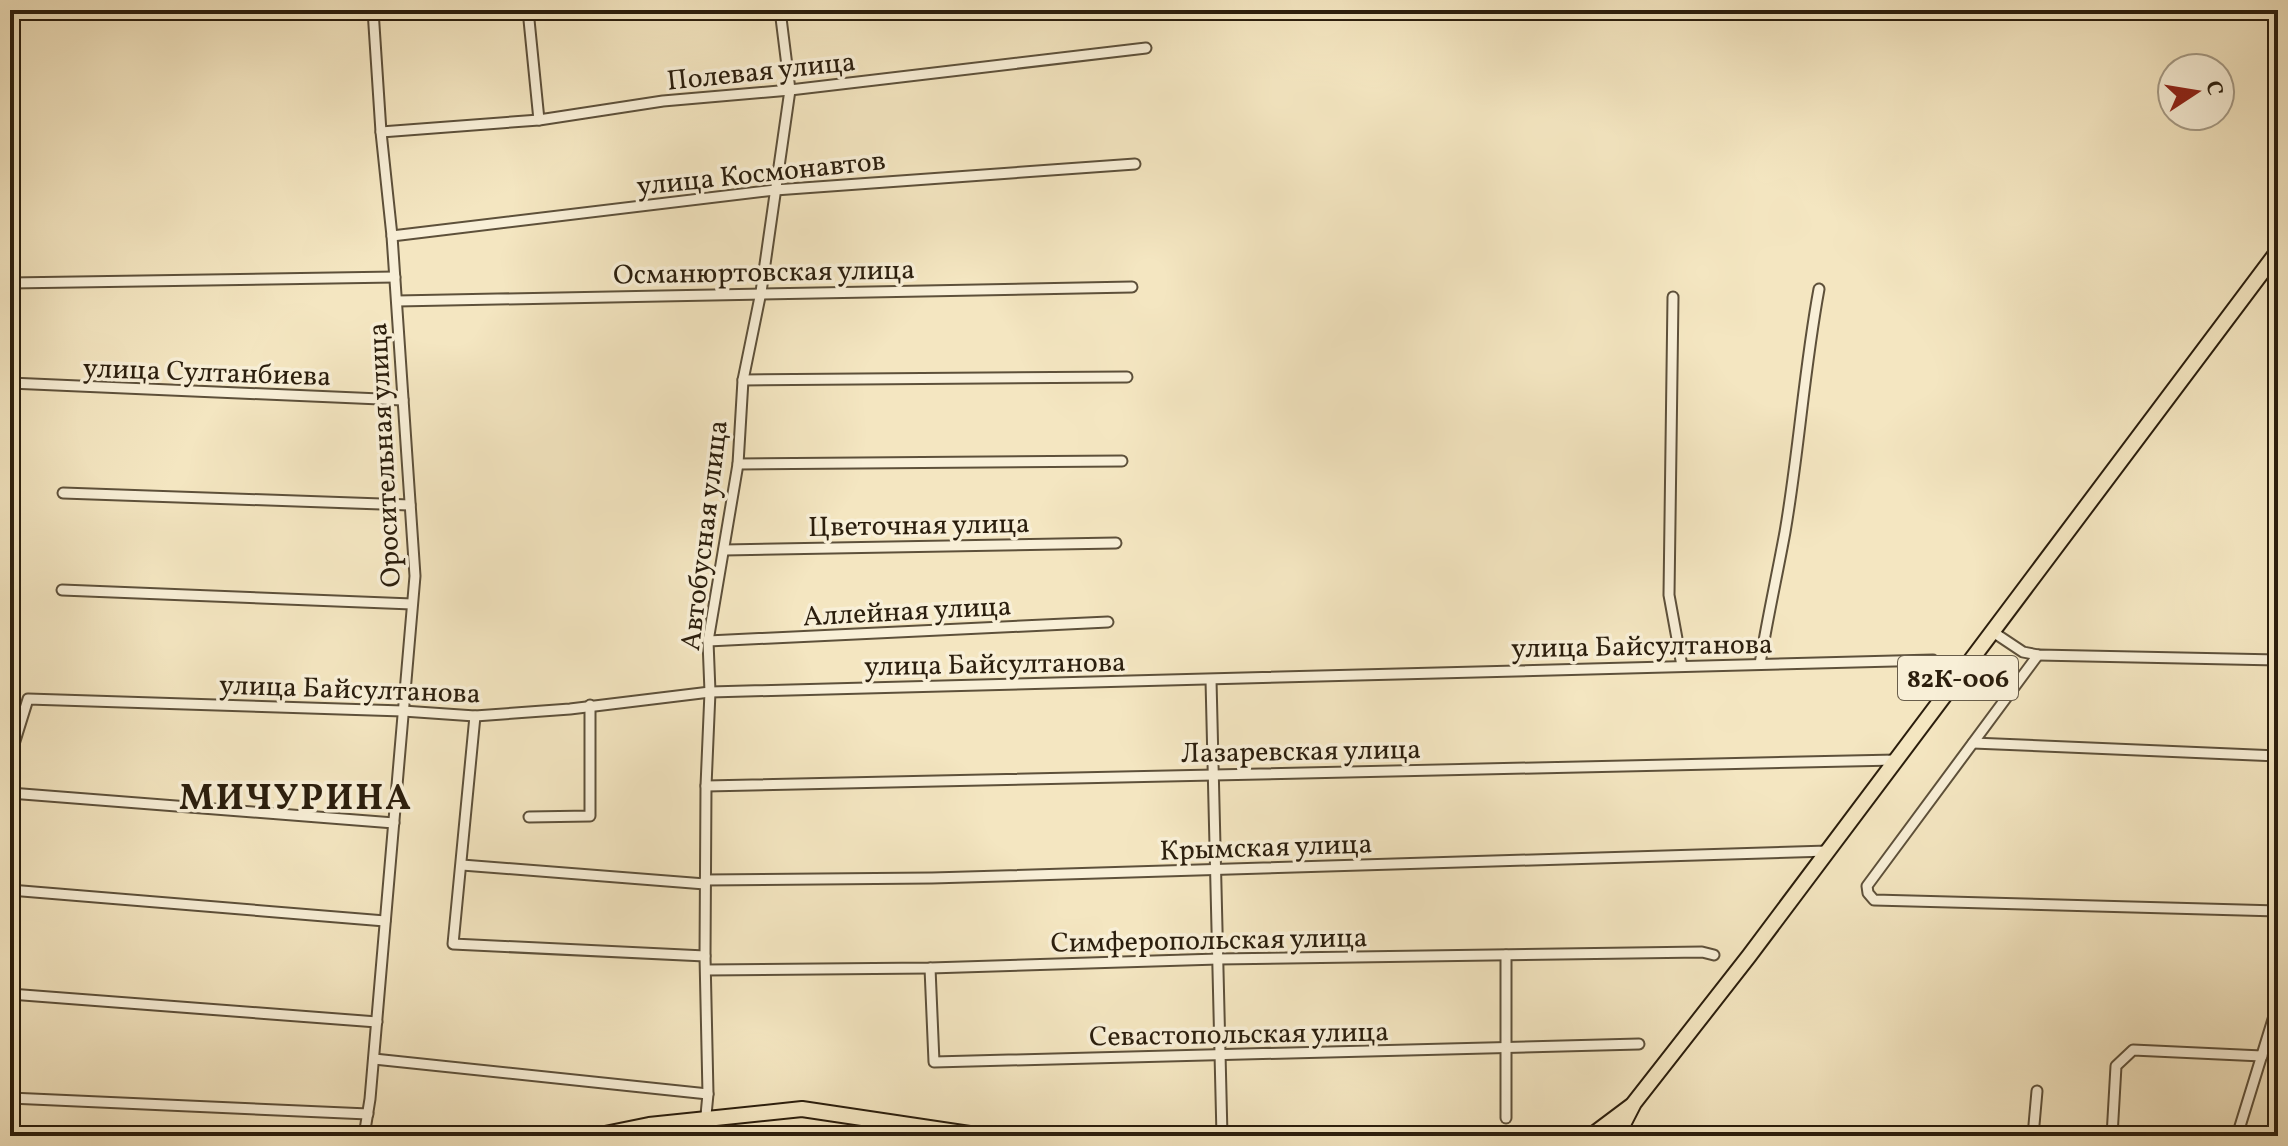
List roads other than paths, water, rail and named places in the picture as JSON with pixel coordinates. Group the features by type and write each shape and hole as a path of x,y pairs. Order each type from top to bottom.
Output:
{"main road":[{"name":"82К-006","path":"1591,1136 1634,1103 1828,851 2278,251"},
{"path":"1617,1136 1634,1103"},
{"path":"595,1136 802,1109 983,1136"}],"street":[{"name":"Оросительная улица","path":"364,1136 374,1059 415,576 373,10"},
{"path":"528,10 539,120"},
{"name":"Автобусная улица","path":"704,1136 708,1119 705,882 710,692 708,641 738,464 743,380 761,292 790,90 780,10"},
{"name":"Полевая улица","path":"381,132 539,120 663,101 790,90 1146,48"},
{"name":"улица Космонавтов","path":"392,236 775,190 1135,164"},
{"path":"10,283 395,277"},
{"name":"Османюртовская улица","path":"397,301 1132,287"},
{"path":"1760,664 1785,532 1819,289"},
{"path":"1673,297 1669,595 1682,666"},
{"path":"743,380 1127,377"},
{"name":"улица Султанбиева","path":"10,383 403,400"},
{"path":"738,464 1122,461"},
{"path":"63,493 410,505"},
{"name":"Цветочная улица","path":"724,550 1116,543"},
{"path":"62,590 412,604"},
{"name":"Аллейная улица","path":"708,641 1108,622"},
{"path":"1993,632 2023,652 2038,655 2278,660"},
{"path":"2038,655 1867,886 1874,900 2278,911"},
{"name":"улица Байсултанова","path":"10,757 28,699 475,716 710,692 1760,664 1933,660 1957,679"},
{"path":"1211,680 1222,1136"},
{"path":"529,817 590,816 590,705"},
{"path":"475,716 453,944 705,956"},
{"path":"1973,743 2278,756"},
{"name":"Лазаревская улица","path":"706,786 1896,760"},
{"path":"10,793 394,823"},
{"name":"Крымская улица","path":"462,865 705,882 1828,851"},
{"path":"10,890 385,921"},
{"name":"Симферопольская улица","path":"706,970 930,968 1218,959 1702,952 1714,955"},
{"path":"1506,955 1506,1118"},
{"name":"Севастопольская улица","path":"930,968 934,1062 1639,1044"},
{"path":"10,994 377,1022"},
{"path":"2237,1136 2262,1056 2274,1036 2278,1003"},
{"path":"2112,1136 2116,1066 2133,1050 2262,1056"},
{"path":"374,1059 708,1094"},
{"path":"2033,1136 2037,1091"},
{"path":"10,1098 368,1114"}],"district":[{"name":"МИЧУРИНА","path":"296,796"}]}
